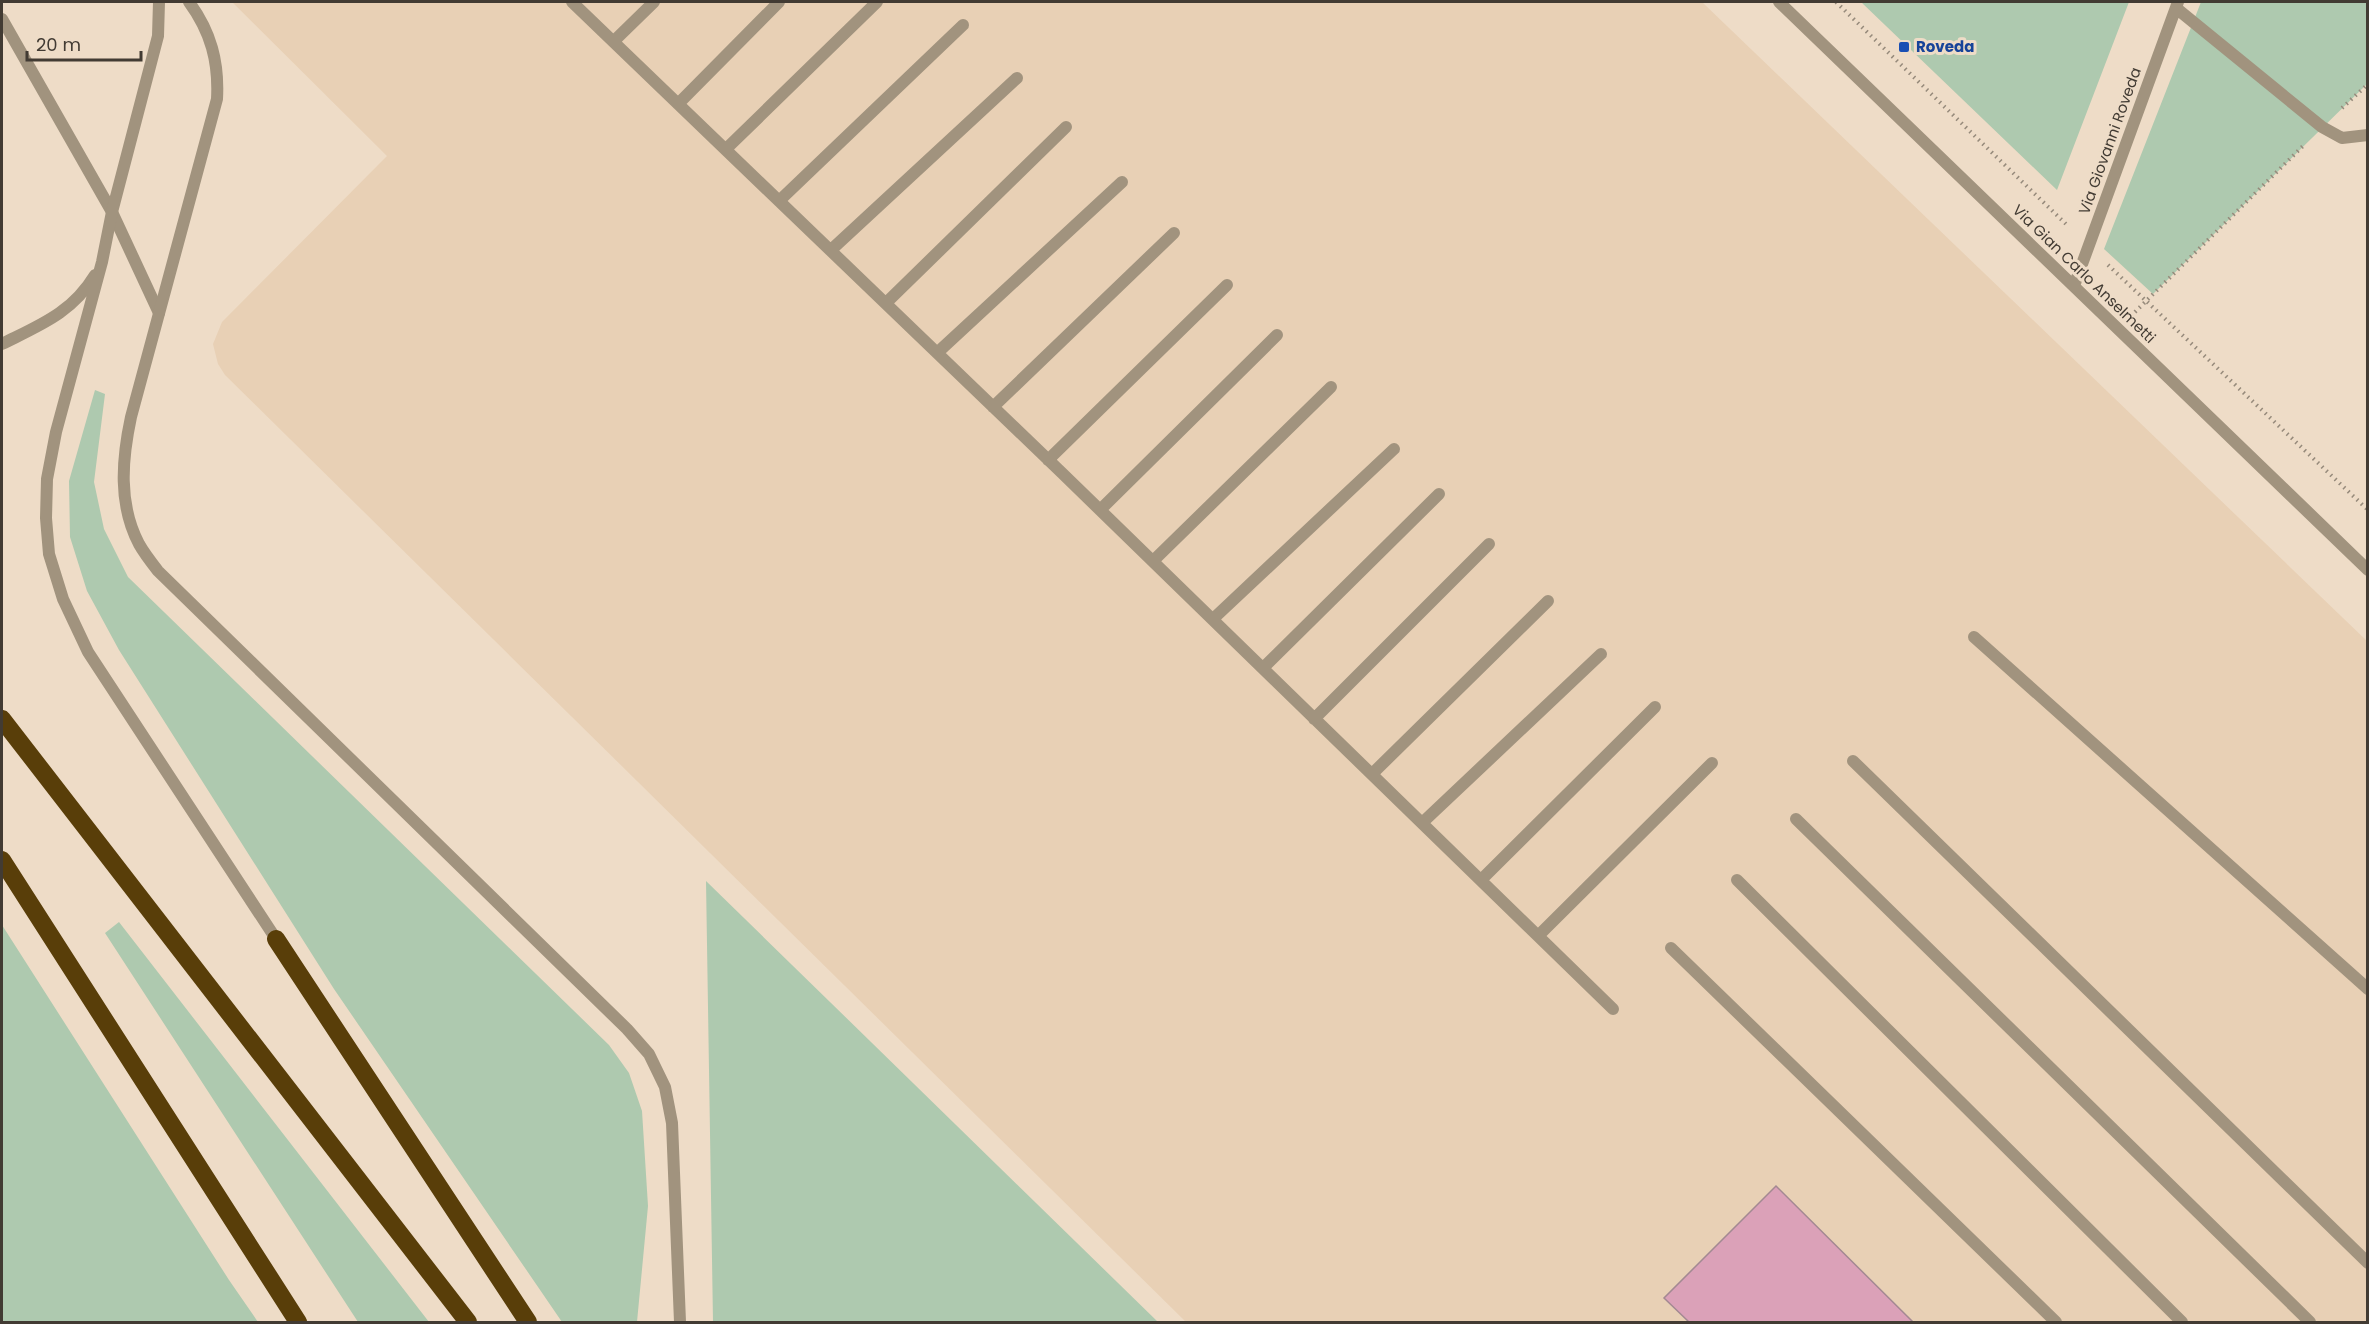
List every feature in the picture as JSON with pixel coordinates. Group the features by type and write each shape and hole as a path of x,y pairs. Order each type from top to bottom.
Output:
{"highway":[{"path":"2,719 468,1323"},
{"path":"2,860 298,1323"},
{"path":"276,939 528,1323"}],"street":[{"path":"159,2 158,36 112,212 102,262 56,432 47,479 46,518 49,554 63,599 88,652 276,939"},
{"path":"189,2 216,54 217,99 123,452 123,485 128,517 139,545 158,571 627,1029 649,1054 664,1087 672,1122 680,1323"},
{"path":"572,2 938,353 1613,1009"},
{"path":"614,41 654,2"},
{"path":"678,104 779,2"},
{"path":"726,149 877,2"},
{"name":"Via Gian Carlo Anselmetti","path":"1779,2 2367,570"},
{"name":"Via Giovanni Roveda","path":"2074,286 2177,5 2322,127 2342,138 2367,135"},
{"path":"2,19 112,212 159,313"},
{"path":"779,201 963,25"},
{"path":"831,250 1017,78"},
{"path":"886,303 1066,127"},
{"path":"938,353 1122,182"},
{"path":"993,407 1174,233"},
{"path":"2,344 54,318 73,304 88,287 102,262"},
{"path":"1048,460 1227,285"},
{"path":"1100,510 1277,335"},
{"path":"1153,561 1330,387"},
{"path":"1213,620 1394,449"},
{"path":"1263,668 1439,494"},
{"path":"1314,718 1489,544"},
{"path":"1372,774 1548,601"},
{"path":"1974,637 2367,989"},
{"path":"1422,823 1601,654"},
{"path":"1481,880 1655,707"},
{"path":"1853,761 2367,1263"},
{"path":"1538,936 1712,763"},
{"path":"1796,819 2310,1323"},
{"path":"1737,879 2182,1323"},
{"path":"1671,948 2056,1323"}],"path":[{"path":"2118,328 2367,84"}],"shaded area":[{"path":"232,2 1702,2 2367,641 2367,1322 1186,1322 225,375 218,364 213,344 222,322 387,156"}],"green space":[{"path":"1861,2 2129,2 2057,190"},
{"path":"2201,2 2367,2 2367,84 2153,294 2104,249"},
{"path":"95,390 105,394 94,482 104,529 128,577 609,1045 629,1073 642,1111 648,1206 637,1322 562,1322 334,989 119,650 87,591 70,537 69,481"},
{"path":"706,881 1158,1322 713,1322"},
{"path":"119,922 429,1322 358,1322 105,933"},
{"path":"2,925 229,1280 258,1322 2,1322"}],"building":[{"path":"1776,1186 1913,1322 1689,1322 1664,1298"}],"place":[{"name":"Roveda","path":"1904,47"}]}
